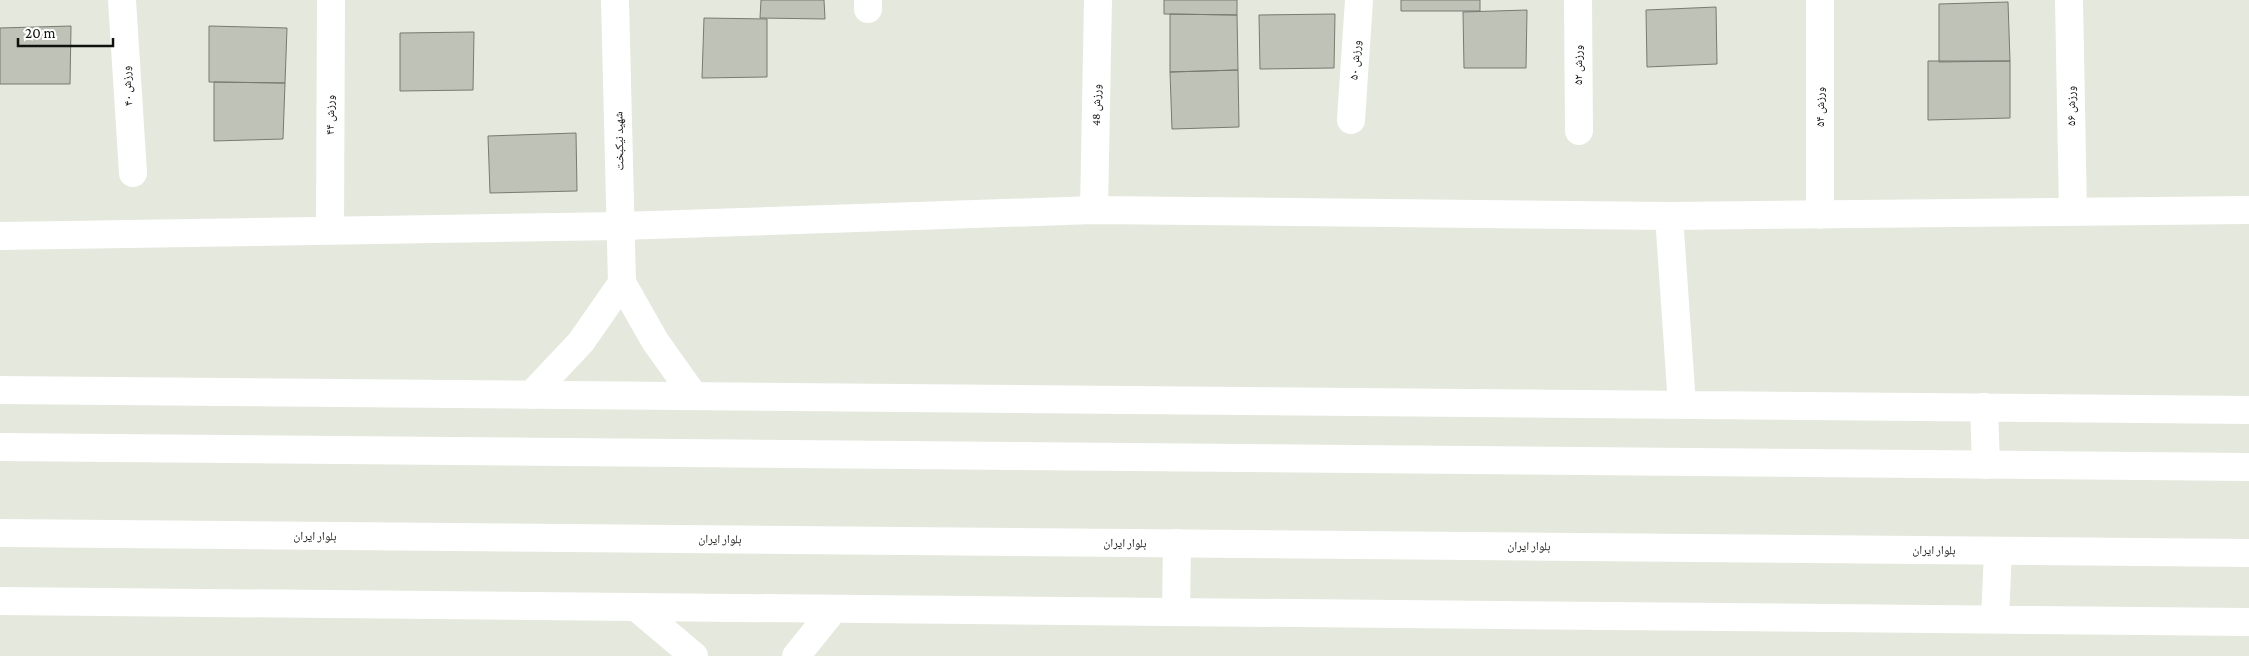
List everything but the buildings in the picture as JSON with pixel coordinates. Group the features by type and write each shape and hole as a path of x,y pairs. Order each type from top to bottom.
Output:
{"street":[{"name":"ورزش ۴۰","path":"122,0 133,173"},
{"name":"ورزش ۴۴","path":"330,230 331,0"},
{"name":"شهید نیکبخت","path":"615,0 622,282"},
{"name":"ورزش 48","path":"1094,210 1098,0"},
{"name":"ورزش ۵٠","path":"1351,120 1359,0"},
{"name":"ورزش ۵٢","path":"1578,0 1579,130"},
{"name":"ورزش ۵۴","path":"1820,0 1820,215"},
{"name":"ورزش ۵۶","path":"2069,0 2073,212"},
{"path":"0,236 621,226 1094,210 1669,216 2249,210"},
{"path":"1669,216 1682,405"},
{"path":"530,395 581,342 622,282 655,342 694,396"},
{"path":"0,390 2249,410"},
{"path":"1984,407 1986,464"},
{"path":"0,447 2249,467"},
{"name":"بلوار ایران","path":"0,533 2249,553"},
{"path":"1176,612 1177,543"},
{"path":"1995,620 1998,550"},
{"path":"0,601 2249,622"},
{"path":"636,607 694,656"},
{"path":"796,656 834,609"}]}
